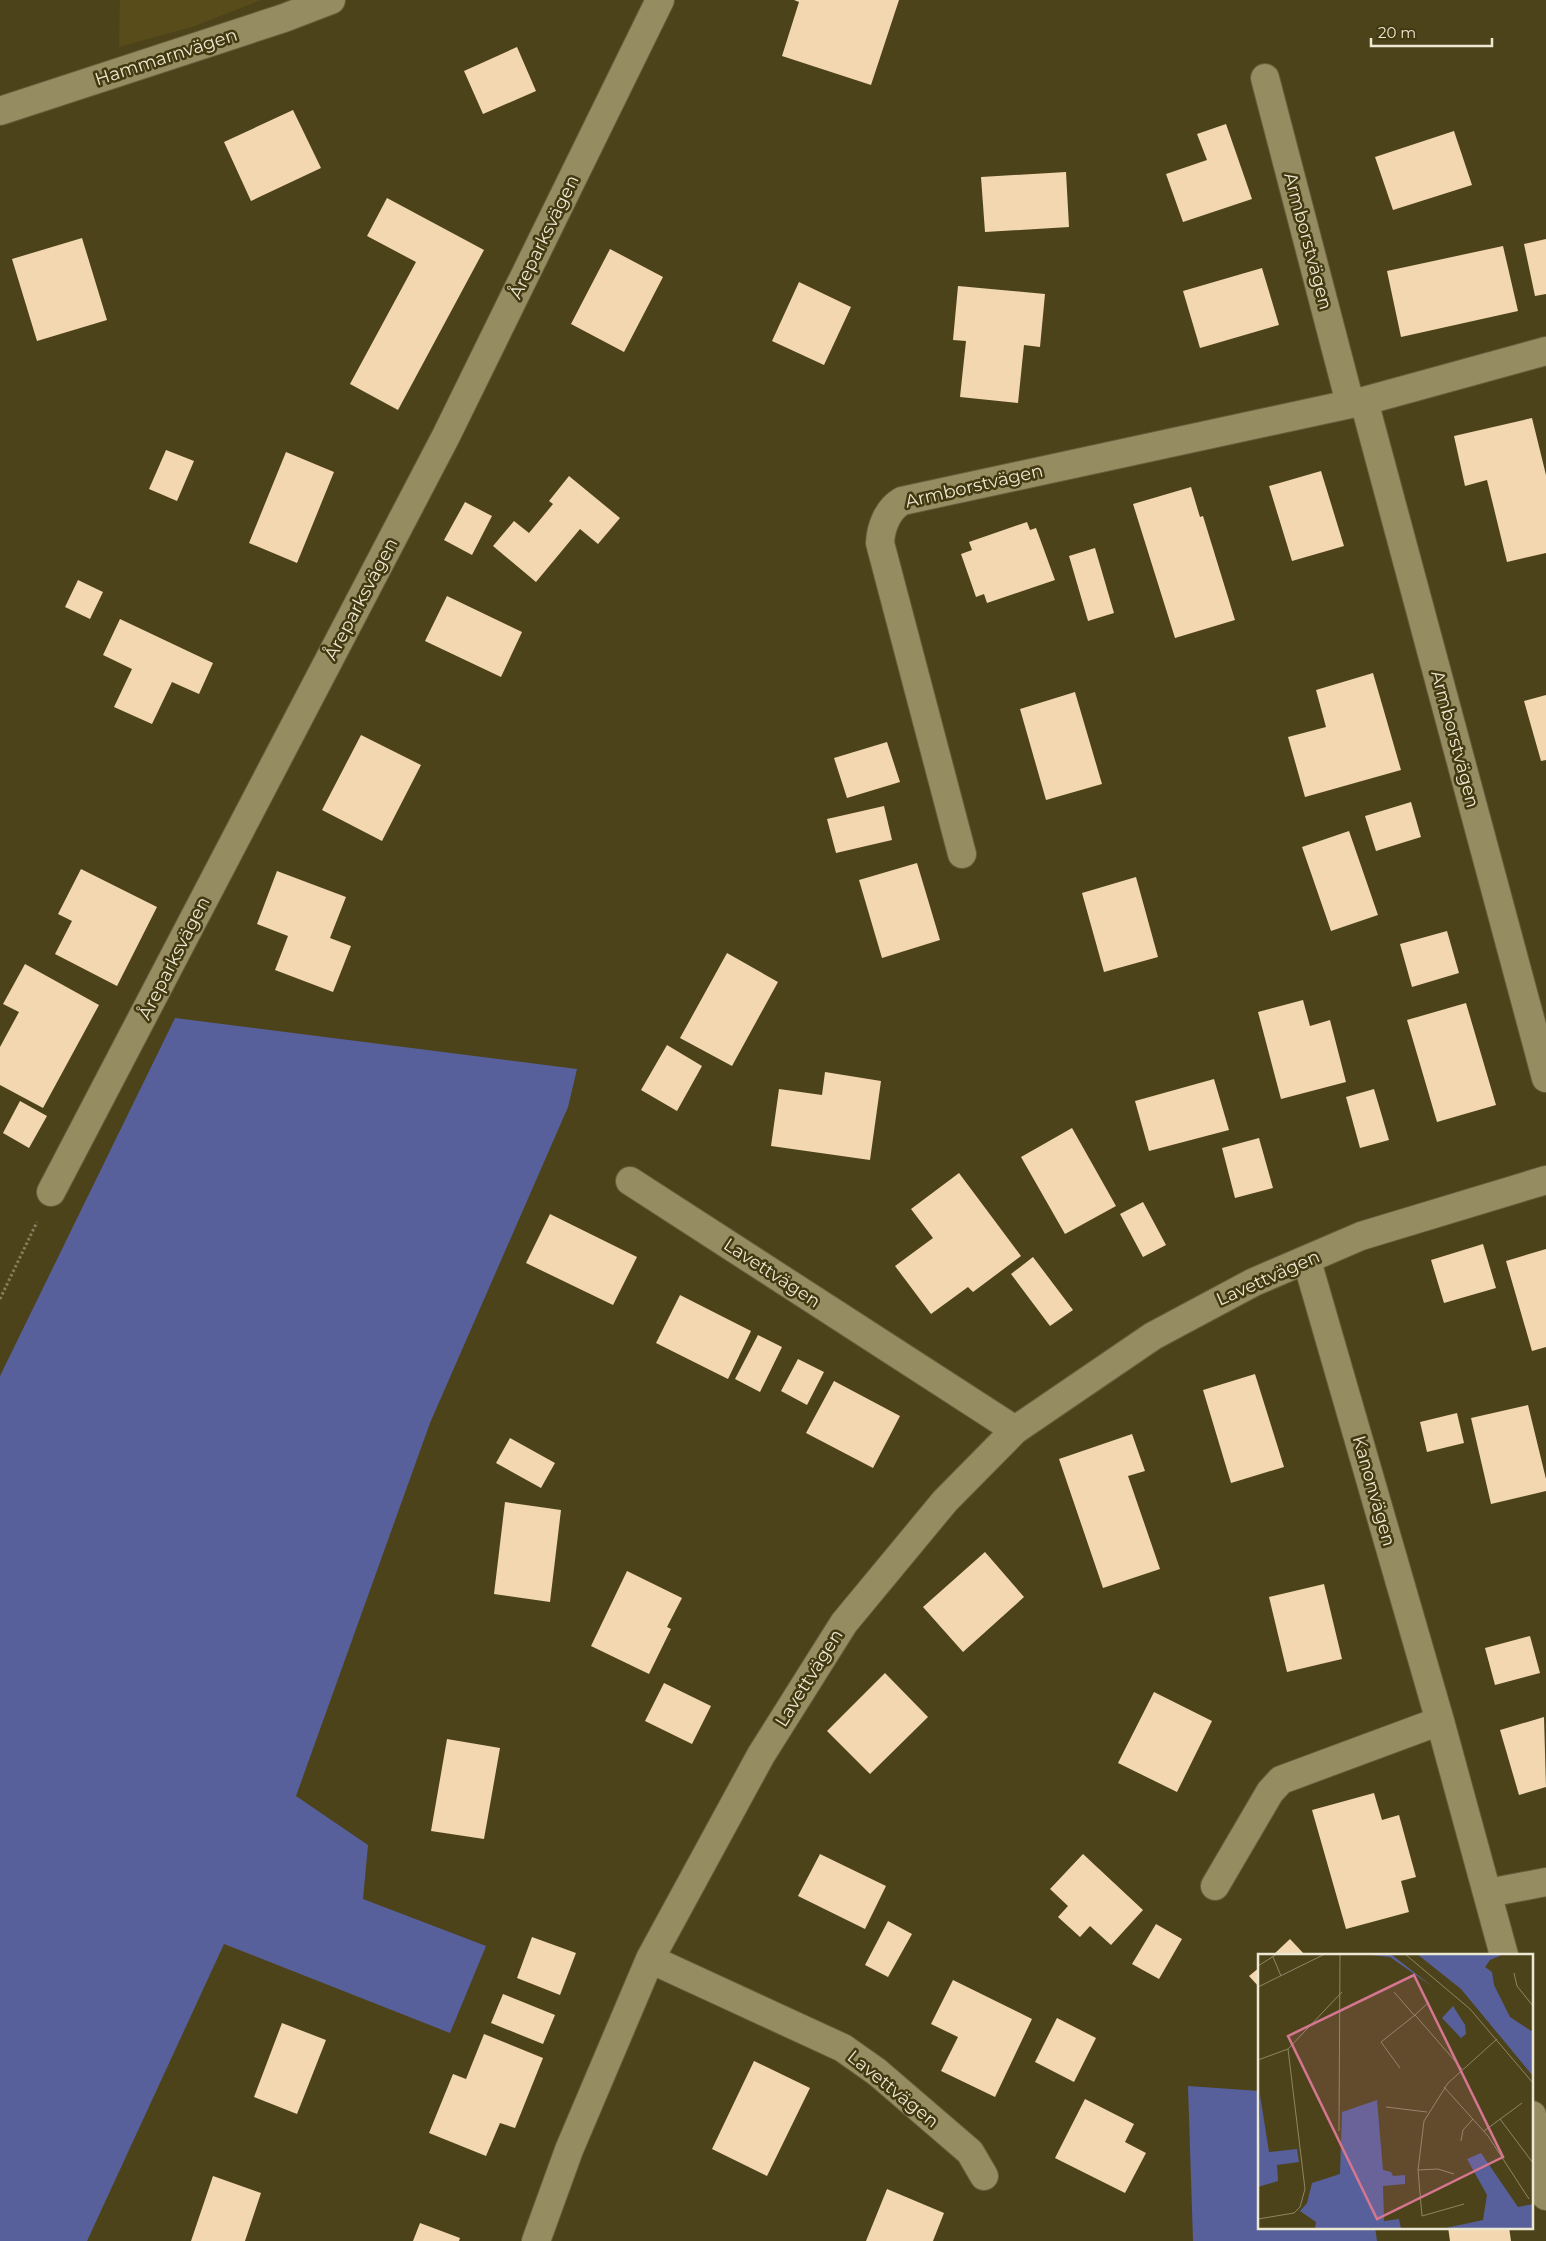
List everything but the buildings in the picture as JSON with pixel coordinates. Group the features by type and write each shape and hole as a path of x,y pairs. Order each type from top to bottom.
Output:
{"street":[{"name":"Hammarnvägen","path":"0,111 284,18 331,0"},
{"name":"Åreparksvägen","path":"51,1192 446,436 660,0"},
{"name":"Armborstvägen","path":"1266,78 1546,1078"},
{"name":"Armborstvägen","path":"962,854 880,543 883,526 893,506 902,501 1357,402 1546,351"},
{"name":"Lavettvägen","path":"536,2241 569,2150 650,1959 761,1756 844,1623 946,1500 1015,1430 1153,1336 1254,1282 1361,1236 1546,1180"},
{"name":"Lavettvägen","path":"630,1181 1015,1430"},
{"name":"Kanonvägen","path":"1307,1260 1440,1721 1504,1954"},
{"path":"1215,1886 1270,1792 1281,1780 1440,1721"},
{"path":"1488,1893 1546,1882"},
{"name":"Lavettvägen","path":"650,1959 843,2048 878,2072 970,2152 984,2176"},
{"path":"1534,2127 1546,2196"}],"path":[{"path":"0,1299 51,1192"}],"shaded area":[{"path":"120,0 261,0 195,26 119,47"},
{"path":"175,1018 577,1069 568,1107 430,1423 296,1796 368,1845 363,1899 486,1946 450,2033 224,1944 87,2241 0,2241 0,1376"},
{"path":"1188,2086 1258,2091 1258,2228 1375,2228 1377,2241 1193,2241"}]}
